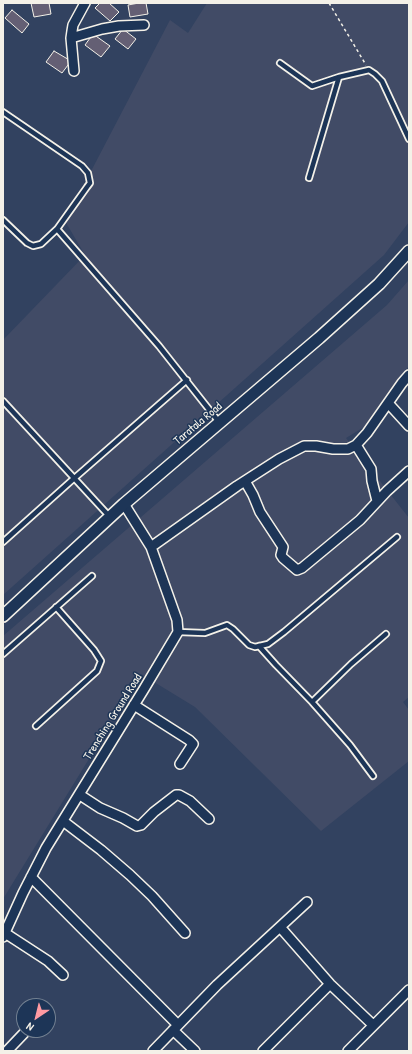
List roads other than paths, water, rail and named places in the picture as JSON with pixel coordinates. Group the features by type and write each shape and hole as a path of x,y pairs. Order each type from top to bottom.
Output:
{"street":[{"path":"74,71 71,38 74,25 85,3"},
{"path":"71,38 102,29 119,26 144,25"},
{"name":"Taratala Road","path":"3,616 124,504 319,338 379,284 409,251"},
{"path":"151,547 245,481 279,459 304,446 348,449 356,445 367,433 409,375"},
{"path":"388,403 409,426"},
{"path":"356,445 371,470 377,501"},
{"path":"245,481 260,512 283,547 283,558 297,570 302,568 360,520 377,501 409,471"},
{"path":"124,504 151,547 177,620 178,632"},
{"name":"Trenching Ground Road","path":"4,935 46,848 80,795 178,632"},
{"path":"134,705 193,744 180,764"},
{"path":"80,795 100,808 140,827 154,812 176,795 190,801 209,819"},
{"path":"63,821 101,850 130,875 152,896 185,933"},
{"path":"31,877 175,1027 195,1051"},
{"path":"153,1051 217,986 307,902"},
{"path":"280,927 330,984 373,1025"},
{"path":"4,935 48,961 63,975"},
{"path":"263,1051 330,984"},
{"path":"348,1051 409,990"},
{"path":"7,1051 20,1038"}],"lane":[{"path":"280,63 312,86 339,77 369,70 382,82 409,139"},
{"path":"309,178 339,77"},
{"path":"3,112 82,166 88,173 90,179 87,187 57,229 41,244 33,246 27,243 3,220"},
{"path":"57,229 187,380 220,423"},
{"path":"3,542 187,380"},
{"path":"3,401 110,517"},
{"path":"178,632 205,633 227,625 249,645 255,647 268,644 397,537"},
{"path":"3,654 92,576"},
{"path":"36,726 97,671 101,661 94,650 56,607"},
{"path":"312,702 351,664 386,634"},
{"path":"259,646 312,702 350,746 373,776"}]}
